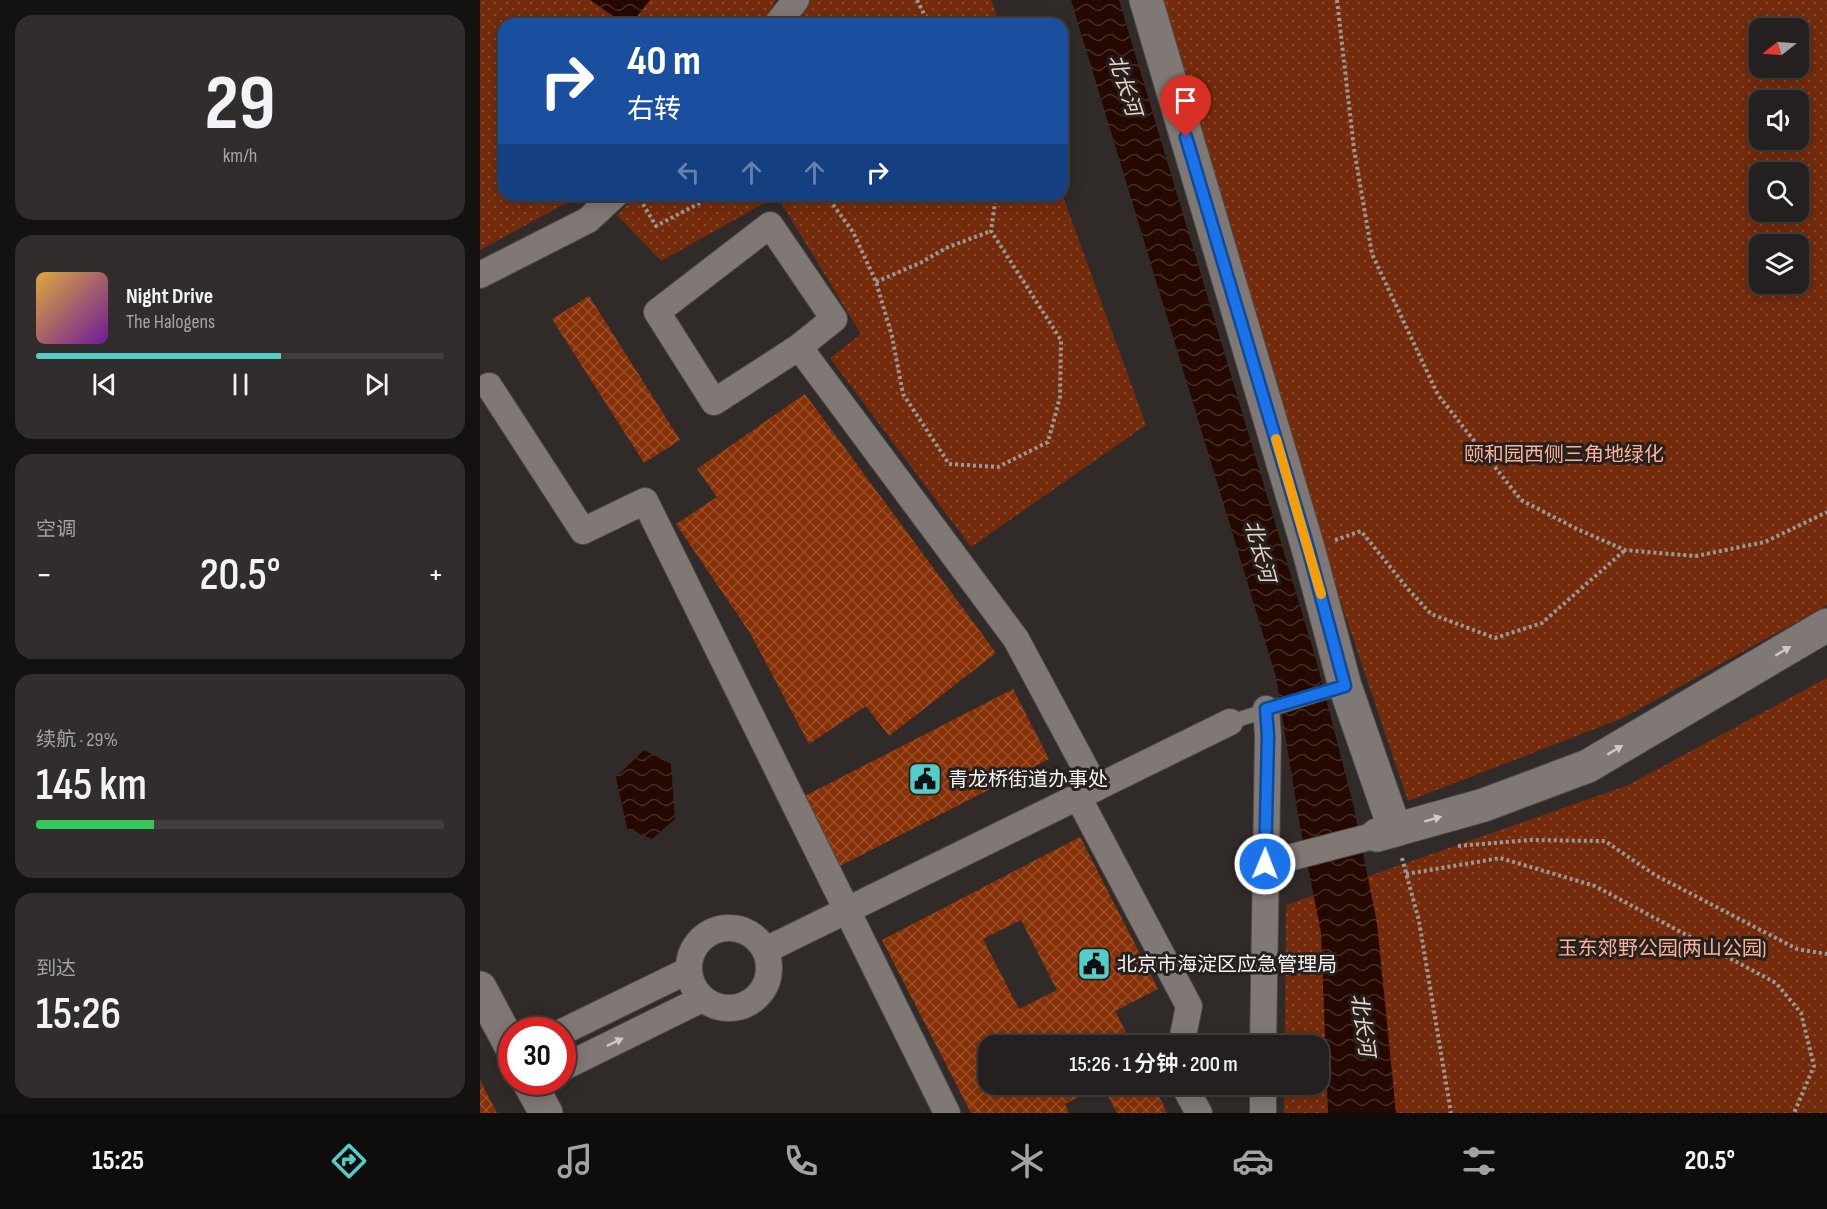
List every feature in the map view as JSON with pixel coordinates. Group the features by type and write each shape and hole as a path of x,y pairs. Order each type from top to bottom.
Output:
{"street":[{"path":"782,18 796,0"},
{"path":"1146,0 1308,548 1339,688 1386,832"},
{"path":"480,275 588,220 609,201"},
{"path":"770,225 834,320 799,347 714,402 657,312 770,225"},
{"path":"799,347 1016,639 1189,1006 1182,1035"},
{"path":"489,386 583,531 645,501 946,1113"},
{"path":"1272,862 1484,805 1588,766 1827,625"},
{"path":"1264,1035 1272,862 1268,736 1273,707"},
{"path":"766,950 1230,722"},
{"path":"722,927 735,927 748,932 766,950 769,978 763,990 741,1007 714,1006 702,999 693,988 688,963 692,950 699,940 710,932 722,927"},
{"path":"576,1025 689,970"},
{"path":"480,988 498,1022"},
{"path":"576,1061 702,999"},
{"path":"538,1095 546,1113"},
{"path":"1189,1095 1199,1113"},
{"path":"1263,1095 1263,1113"}],"lane":[{"path":"1230,722 1339,688"}],"path":[{"path":"917,0 926,18"},
{"path":"1337,0 1354,149 1372,254 1438,395 1521,500 1577,529 1625,550 1696,556 1765,542 1827,512"},
{"path":"641,201 656,226 704,201"},
{"path":"830,201 853,232 876,282 892,336 903,394 949,464 999,467 1048,442 1060,397 1061,340 991,231 995,201"},
{"path":"876,282 946,248 991,231"},
{"path":"1308,548 1361,531 1408,590 1431,614 1495,638 1542,623 1625,550"},
{"path":"1386,832 1406,874 1419,921 1451,1113"},
{"path":"1448,847 1530,840 1605,841 1655,875 1797,949 1827,954"},
{"path":"1406,874 1500,858 1595,886 1776,983 1801,1013 1814,1066 1794,1113"}],"green space":[{"path":"480,0 776,0 766,18 498,18 498,201 570,201 480,250"},
{"path":"810,0 991,0 998,18 794,18"},
{"name":"颐和园西侧三角地绿化","path":"1155,0 1827,0 1827,605 1623,718 1408,801 1310,511"},
{"path":"630,201 768,201 661,261 617,215"},
{"path":"780,201 1065,201 1146,425 971,547 830,358 861,334"},
{"name":"玉东郊野公园(两山公园)","path":"1827,678 1827,1113 1284,1113 1284,1095 1329,1095 1329,1035 1285,1035 1286,905 1626,786"}],"water":[{"path":"590,0 650,0 636,18 616,18"},
{"name":"北长河","path":"1071,0 1119,0 1317,663 1354,808 1377,923 1396,1113 1328,1113 1329,1035 1325,1035 1321,933 1299,821 1276,677"},
{"path":"644,750 671,764 675,819 652,839 627,829 616,777"}],"building":[{"path":"589,296 680,440 644,463 552,319"},
{"path":"805,394 996,653 889,736 866,706 809,744 750,633 676,524 717,497 697,469"},
{"name":"青龙桥街道办事处","path":"1013,689 1049,759 836,868 801,798"},
{"name":"北京市海淀区应急管理局","path":"1080,837 1158,989 1115,1011 1127,1035 978,1035 978,1095 1083,1095 1065,1104 1069,1113 971,1113 882,940","holes":["1021,920 1057,990 1019,1009 983,939"]},
{"path":"480,1080 497,1113 480,1113"},
{"name":"北京市海淀区应急管理局","path":"1107,1095 1158,1095 1167,1113 1117,1113"}],"slow traffic":[{"path":"1276,439 1321,594"}],"place":[{"name":"青龙桥街道办事处","path":"925,779"},
{"name":"北京市海淀区应急管理局","path":"1094,964"}],"route":[{"path":"1186,137 1308,548 1345,686 1266,709 1268,736 1265,864"}]}
